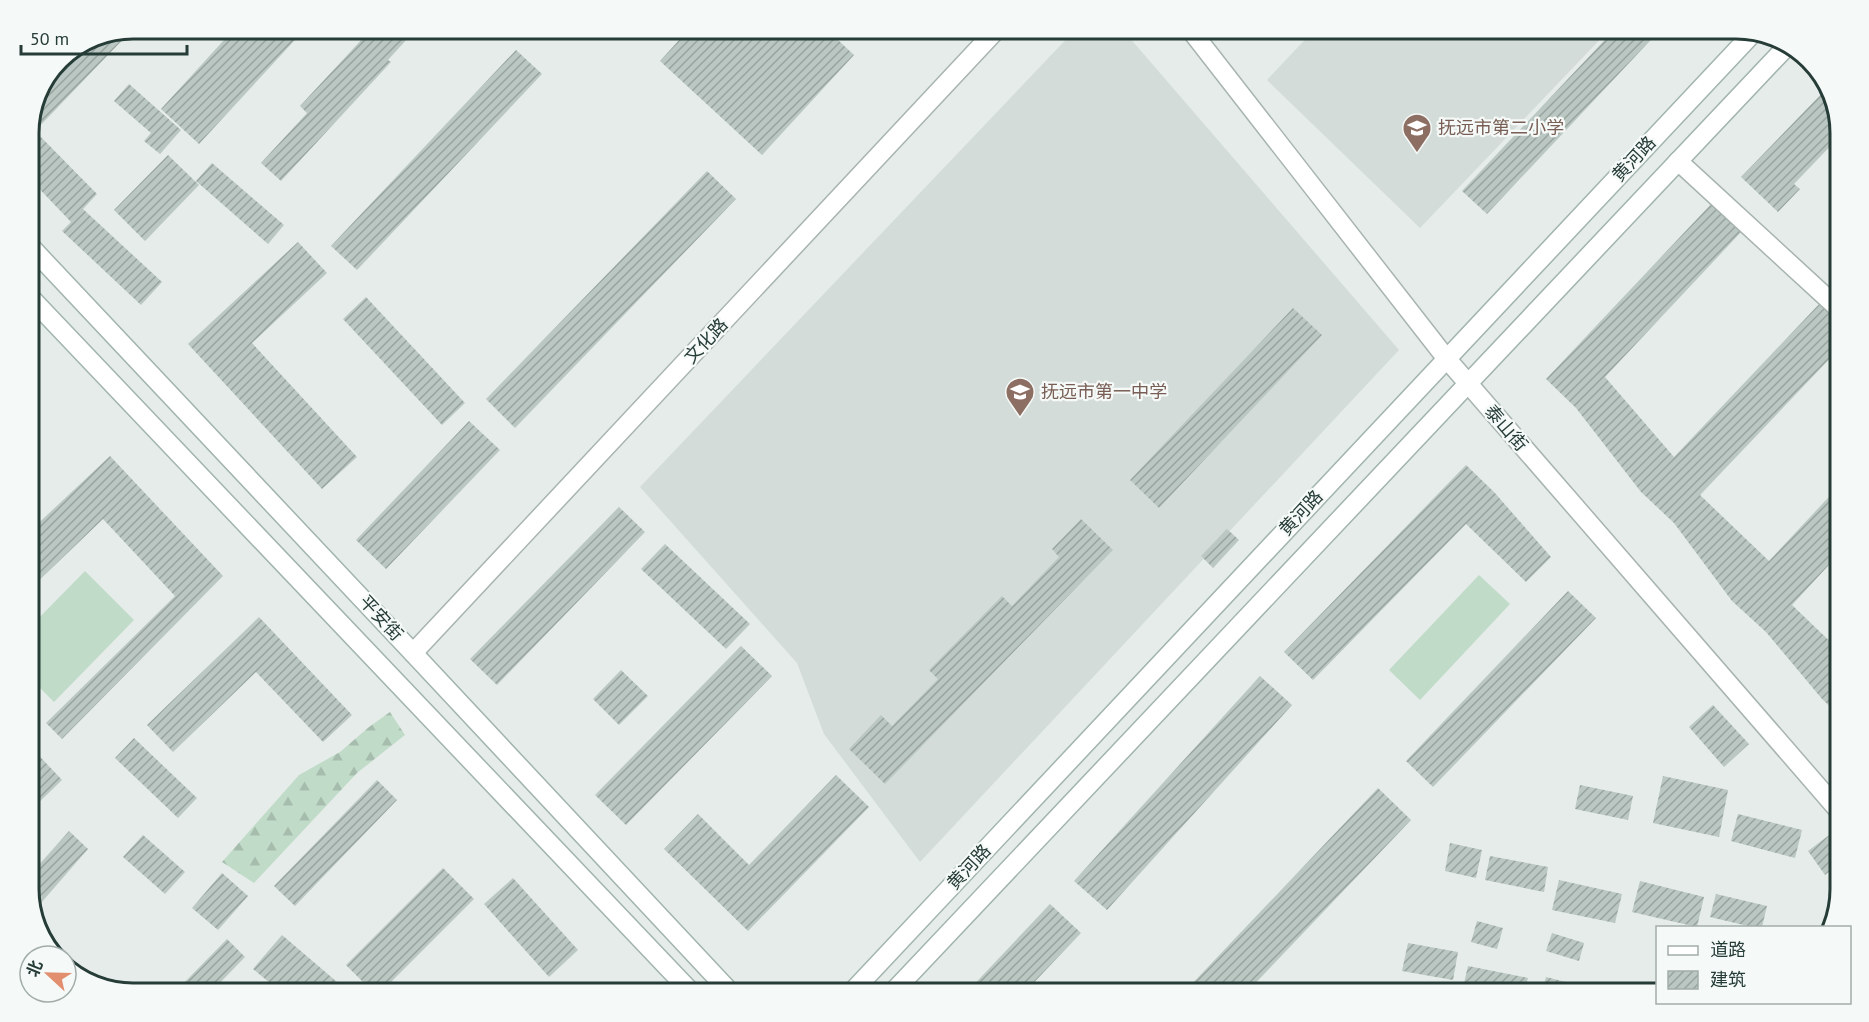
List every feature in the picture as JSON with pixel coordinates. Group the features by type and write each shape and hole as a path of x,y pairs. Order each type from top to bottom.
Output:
{"main road":[{"name":"文化路","path":"413,652 988,39"},
{"name":"泰山街","path":"1198,39 1446,358 1830,800"},
{"name":"黄河路","path":"860,983 1747,40"},
{"name":"黄河路","path":"901,983 1782,52"},
{"path":"1678,161 1830,301"},
{"name":"平安街","path":"39,256 722,983"},
{"name":"平安街","path":"39,307 682,983"}],"shaded area":[{"name":"抚远市第一中学","path":"1066,39 1131,39 1399,350 920,862 824,734 797,663 640,487"},
{"name":"抚远市第二小学","path":"1306,39 1600,39 1420,228 1267,80"}],"green space":[{"path":"85,571 134,620 54,702 39,687 39,618"},
{"path":"1479,575 1510,604 1420,700 1389,670"},
{"path":"390,712 405,735 357,773 254,883 222,862 299,775 340,752"}],"building":[{"path":"225,39 296,39 199,144 161,109"},
{"path":"362,39 407,39 388,60 391,62 281,181 261,163 307,113 300,106"},
{"path":"680,39 837,39 854,55 762,155 660,61"},
{"path":"1606,39 1652,39 1487,214 1462,191"},
{"path":"123,40 39,127 42,109 49,92 71,62 103,44"},
{"path":"516,50 542,74 357,270 331,246"},
{"path":"129,84 181,130 160,154 144,141 151,133 114,101"},
{"path":"1821,94 1828,115 1830,146 1794,184 1800,189 1778,212 1741,177"},
{"path":"39,135 97,194 83,209 162,282 141,305 62,231 71,222 39,188"},
{"path":"168,155 199,185 145,241 114,210"},
{"path":"212,163 284,225 268,244 196,181"},
{"path":"707,171 736,199 515,428 486,399"},
{"path":"1713,202 1743,230 1605,377 1674,457 1822,301 1830,309 1830,358 1700,495 1769,561 1830,496 1830,564 1792,605 1830,641 1830,707 1766,632 1732,601 1674,523 1641,492 1576,408 1546,379"},
{"path":"298,242 327,273 252,343 357,457 322,489 188,344"},
{"path":"366,297 465,403 442,425 343,319"},
{"path":"1293,308 1322,335 1159,508 1130,480"},
{"path":"469,421 500,450 386,569 356,540"},
{"path":"110,456 223,576 62,739 46,723 175,596 103,519 39,580 39,523"},
{"path":"1466,465 1494,492 1551,557 1526,582 1466,524 1313,680 1284,652"},
{"path":"619,507 645,532 497,685 470,659"},
{"path":"1081,519 1113,550 885,784 849,749 881,715 892,726 938,679 929,670 1002,596 1012,606 1059,557 1052,549"},
{"path":"1227,529 1239,540 1213,568 1201,556"},
{"path":"665,544 750,624 726,649 641,569"},
{"path":"1568,591 1596,618 1433,787 1406,761"},
{"path":"259,617 352,715 323,742 256,672 173,752 147,725"},
{"path":"741,646 772,676 626,825 595,795"},
{"path":"621,670 648,696 619,725 593,699"},
{"path":"1260,676 1292,705 1107,910 1074,881"},
{"path":"1713,705 1749,744 1724,767 1689,727"},
{"path":"134,738 197,798 178,818 115,758"},
{"path":"39,756 62,780 39,802"},
{"path":"836,775 869,807 748,931 664,849 698,814 749,865"},
{"path":"1663,776 1728,790 1719,837 1653,823"},
{"path":"377,780 397,800 295,906 274,886"},
{"path":"1580,785 1633,796 1628,820 1575,809"},
{"path":"1378,788 1411,820 1256,983 1193,983"},
{"path":"1738,814 1802,830 1795,858 1731,841"},
{"path":"69,831 88,849 40,904 39,865"},
{"path":"1830,834 1830,871 1825,875 1808,851"},
{"path":"143,835 185,872 165,894 123,857"},
{"path":"1450,843 1482,850 1476,878 1445,871"},
{"path":"1490,856 1548,867 1544,892 1485,880"},
{"path":"443,868 474,899 390,983 364,983 346,965"},
{"path":"222,873 248,896 218,930 192,908"},
{"path":"513,878 578,950 549,977 484,904"},
{"path":"1559,880 1622,894 1615,923 1552,910"},
{"path":"1640,881 1704,897 1697,926 1632,912"},
{"path":"1716,894 1767,906 1762,926 1748,926 1710,917"},
{"path":"1050,904 1081,933 1034,983 975,983"},
{"path":"1477,921 1503,928 1497,949 1471,942"},
{"path":"1552,933 1584,943 1579,961 1546,951"},
{"path":"282,935 338,983 270,983 253,969"},
{"path":"227,939 245,957 220,983 184,983"},
{"path":"1408,943 1458,952 1453,980 1402,971"},
{"path":"1468,966 1528,978 1527,983 1464,983"},
{"path":"1546,977 1570,983 1544,983"}],"place":[{"name":"抚远市第二小学","path":"1417,154"},
{"name":"抚远市第一中学","path":"1020,418"}]}
